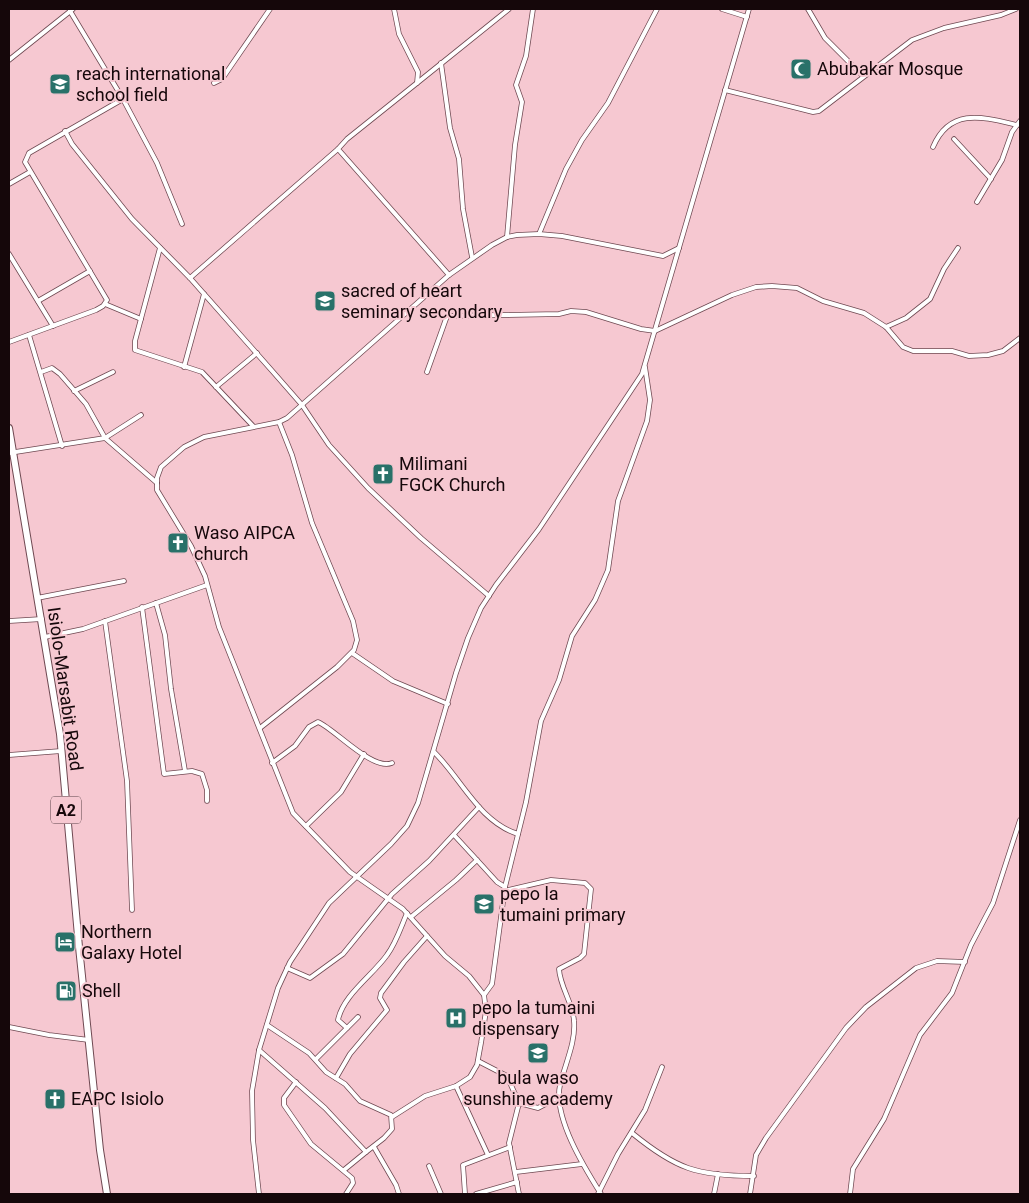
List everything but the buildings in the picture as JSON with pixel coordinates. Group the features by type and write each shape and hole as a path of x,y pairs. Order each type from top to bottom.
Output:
{"highway":[{"name":"Isiolo-Marsabit Road","path":"9,428 11,453 45,637 61,751 89,1040 107,1194"}],"street":[{"path":"214,83 222,79 270,9"},
{"path":"394,9 399,34 418,72 417,83"},
{"path":"190,278 338,149 347,139 508,9"},
{"path":"507,237 515,145 522,102 516,85 526,56 534,9"},
{"path":"539,234 566,169 582,140 608,103 657,9"},
{"path":"722,9 747,17"},
{"path":"259,1194 252,1114 254,1078 259,1050 273,1002 287,968 325,908 407,826 418,803 468,638 489,596 539,529 636,386 645,367 749,9"},
{"path":"808,9 825,38 863,76"},
{"path":"725,90 813,112 824,109 863,76 920,37 944,28 1001,16 1016,9"},
{"path":"9,60 71,10 123,99 156,163 182,224"},
{"path":"440,63 450,128 459,159 462,201 472,257"},
{"path":"9,342 96,310 105,304 107,300 104,292 24,162 26,155 123,99"},
{"path":"933,147 938,136 951,123 966,117 985,117 1019,123 1012,132 1002,160 977,202"},
{"path":"65,131 89,166 160,248 190,278 257,353 302,405 325,439 368,488 421,538 489,596"},
{"path":"954,139 991,179"},
{"path":"338,149 449,275"},
{"path":"9,184 30,172"},
{"path":"157,483 164,464 184,447 204,437 280,422 302,405 449,275 472,257 507,237 539,234 592,240 663,256 679,248"},
{"path":"160,248 135,341 136,351 202,372 254,426"},
{"path":"886,327 906,318 930,299 944,269 958,248"},
{"path":"9,254 53,326"},
{"path":"38,301 90,271"},
{"path":"427,372 447,316 559,314 575,311 655,331 732,295 756,287 772,286 802,290 824,301 864,313 886,327 903,347 919,352 952,352 969,356 988,355 1003,351 1020,338"},
{"path":"184,367 204,294"},
{"path":"105,304 141,319"},
{"path":"29,335 62,446"},
{"path":"216,387 257,353"},
{"path":"484,995 492,984 505,889 542,720 547,704 557,684 572,636 595,600 608,570 618,501 647,421 650,400 645,367"},
{"path":"41,372 54,368 86,404 105,438 157,483 162,499 196,555 238,676 288,803 296,816 356,877 363,880 409,915 445,956 472,980 484,995 486,1011 478,1061 469,1078 456,1086 425,1096 392,1117"},
{"path":"74,391 113,372"},
{"path":"11,453 105,438 141,415"},
{"path":"260,728 312,688 352,653 357,640 355,626 312,523 292,454 280,422"},
{"path":"37,598 124,581"},
{"path":"45,637 83,629 207,585"},
{"path":"156,603 165,635 171,689 185,771"},
{"path":"142,607 164,774 185,771 198,772 203,776 207,801"},
{"path":"9,622 42,619"},
{"path":"105,621 127,781 132,910"},
{"path":"352,653 393,681 448,704"},
{"path":"272,763 295,746 316,722 324,725 351,748 384,764 392,762"},
{"path":"9,755 61,751"},
{"path":"434,752 459,779 479,807 507,829 518,834"},
{"path":"306,826 342,790 364,754"},
{"path":"287,968 309,978 321,972 346,951 388,898 454,835 479,807"},
{"path":"850,1194 853,1169 884,1119 916,1042 952,993 964,962 993,903 1020,820"},
{"path":"454,835 505,889"},
{"path":"348,1028 339,1021 340,1014 356,991 388,955 409,915 456,880 477,860"},
{"path":"505,889 559,880 585,883 591,889 584,954 559,971 574,1020 571,1044 560,1085 559,1097 571,1141 599,1193"},
{"path":"336,1078 350,1054 387,1010 380,998 381,993 404,962 427,936"},
{"path":"750,1194 756,1155 766,1138 857,1016 897,981 916,968 937,962 964,962"},
{"path":"316,1059 358,1018"},
{"path":"267,1025 316,1059 326,1072 345,1084 363,1104 392,1117"},
{"path":"9,1027 60,1037 89,1040"},
{"path":"259,1050 326,1108 366,1152"},
{"path":"478,1061 507,1076 519,1103 510,1147 519,1194"},
{"path":"599,1193 645,1110 662,1068"},
{"path":"296,1082 284,1098 284,1105 307,1139 344,1170 353,1181 346,1194"},
{"path":"456,1086 488,1155"},
{"path":"519,1103 538,1108 559,1097"},
{"path":"344,1170 374,1147 392,1129 392,1117"},
{"path":"632,1133 682,1167 718,1174 754,1176"},
{"path":"374,1147 396,1185 399,1194"},
{"path":"465,1194 462,1166 510,1147"},
{"path":"516,1172 582,1164"},
{"path":"428,1166 441,1194"},
{"path":"714,1194 718,1174"},
{"path":"476,1194 517,1182"}],"place":[{"name":"Abubakar Mosque","path":"801,69"},
{"name":"reach international school field","path":"60,84"},
{"name":"sacred of heart seminary secondary","path":"325,301"},
{"name":"Milimani FGCK Church","path":"383,474"},
{"name":"Waso AIPCA church","path":"178,543"},
{"name":"pepo la tumaini primary","path":"484,904"},
{"name":"Northern Galaxy Hotel","path":"65,942"},
{"name":"Shell","path":"66,991"},
{"name":"pepo la tumaini dispensary","path":"456,1018"},
{"name":"bula waso sunshine academy","path":"538,1053"},
{"name":"EAPC Isiolo","path":"55,1099"}]}
